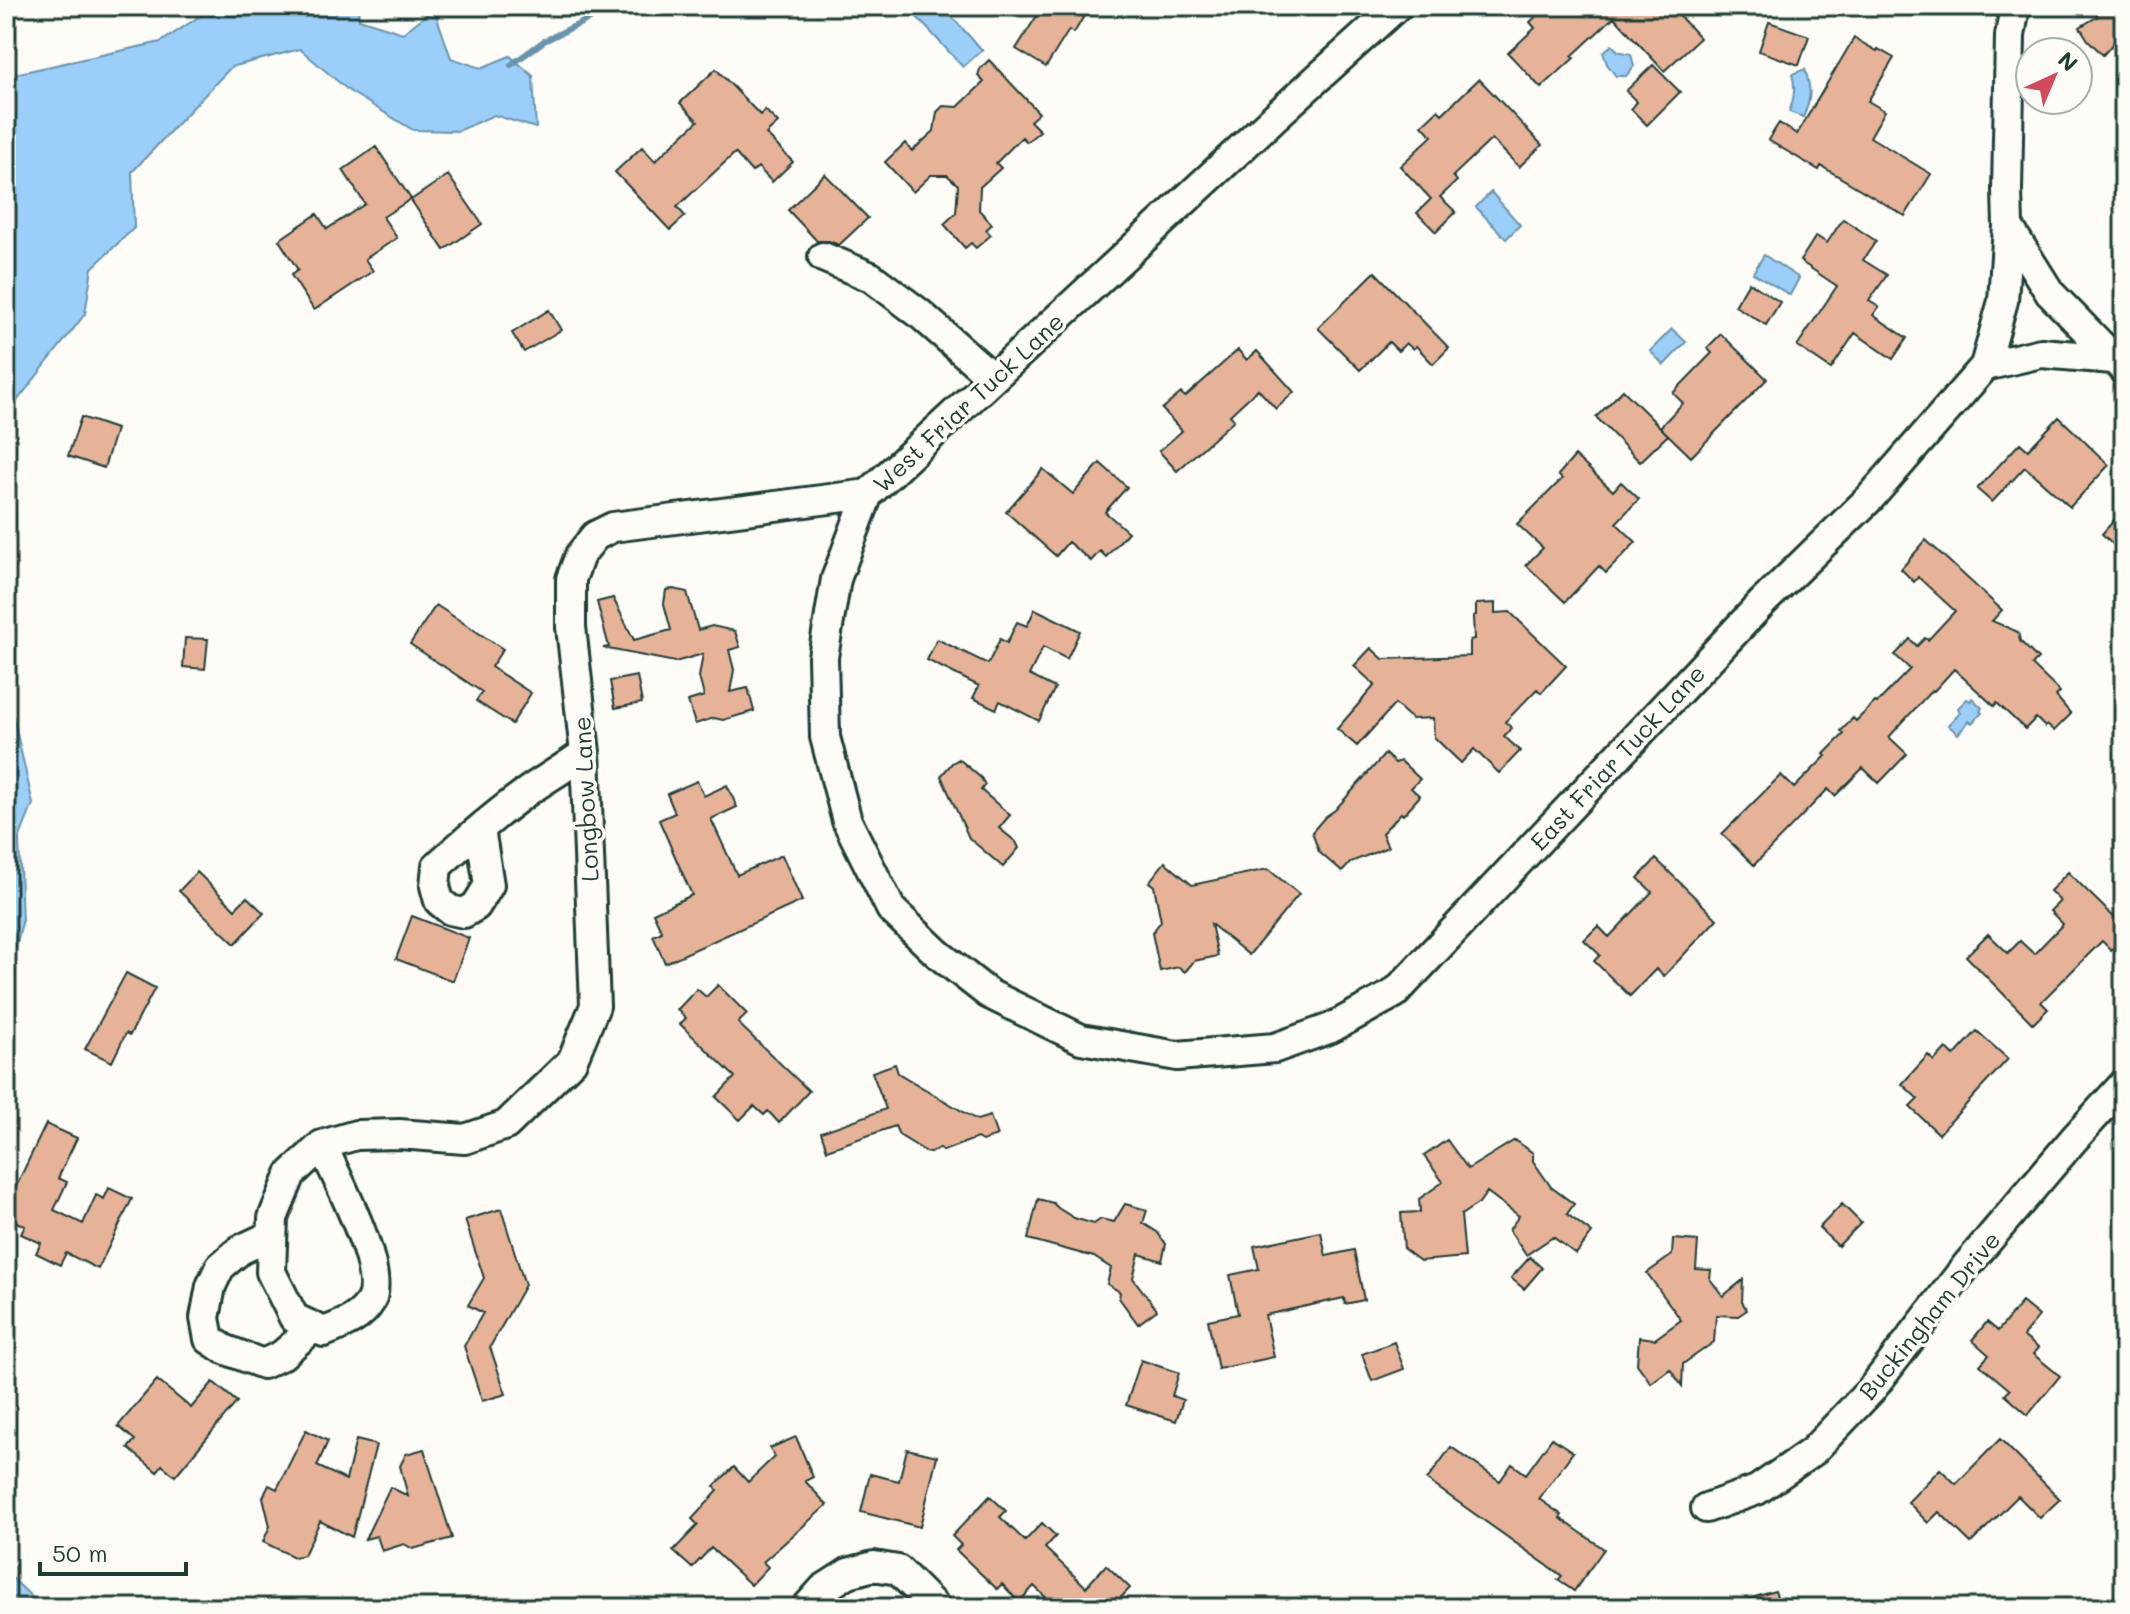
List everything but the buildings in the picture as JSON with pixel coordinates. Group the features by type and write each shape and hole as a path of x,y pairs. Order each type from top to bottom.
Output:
{"street":[{"name":"West Friar Tuck Lane","path":"1056,1027 989,994 938,954 891,909 847,821 825,737 823,657 836,579 868,494 1397,6"},
{"name":"East Friar Tuck Lane","path":"1056,1027 1081,1039 1177,1056 1275,1048 1331,1028 1395,993 1752,614 1870,498 1985,366 2003,301 2008,226 2010,36 2015,6"},
{"path":"2008,226 2050,293 2119,364"},
{"path":"823,257 871,277 919,313 993,378"},
{"path":"1985,366 2041,353 2119,364"},
{"name":"Longbow Lane","path":"314,1327 294,1318 271,1272 273,1218 291,1174 322,1145 356,1135 399,1134 465,1139 506,1125 572,1061 595,1006 585,753 571,627 571,579 580,555 595,536 613,527 868,494"},
{"path":"480,829 585,753"},
{"name":"Buckingham Drive","path":"1706,1508 1757,1490 1818,1446 1871,1390 1967,1265 2124,1084"},
{"path":"272,1235 240,1250 220,1267 211,1286 205,1318 209,1339 224,1349 263,1364 282,1355 314,1327 324,1332 356,1318 371,1301 375,1282 369,1251 322,1145"},
{"path":"806,1608 823,1589 848,1573 874,1566 898,1570 936,1608"}],"water":[{"path":"215,6 358,6 359,19 403,33 434,9 451,58 481,68 510,56 533,76 536,128 494,115 458,131 413,130 349,91 300,49 231,67 132,172 134,228 92,268 85,314 6,415 6,41 10,75 161,42"},
{"path":"929,6 942,6 982,50 963,67 917,17"},
{"path":"1612,45 1618,51 1631,54 1634,66 1626,76 1616,76 1607,64 1603,52"},
{"path":"1805,69 1810,93 1803,117 1789,112 1794,93 1792,74"},
{"path":"1491,192 1520,225 1506,239 1476,207"},
{"path":"1764,255 1799,278 1790,295 1753,273"},
{"path":"1672,329 1686,342 1664,365 1650,351"},
{"path":"1972,698 1982,708 1982,713 1972,723 1969,721 1958,734 1948,725 1960,712 1958,708"},
{"path":"6,710 13,716 33,804 19,839 22,923 6,988"},
{"path":"6,1572 43,1608 6,1608"}],"waterway":[{"path":"511,65 544,41 616,6"}]}
